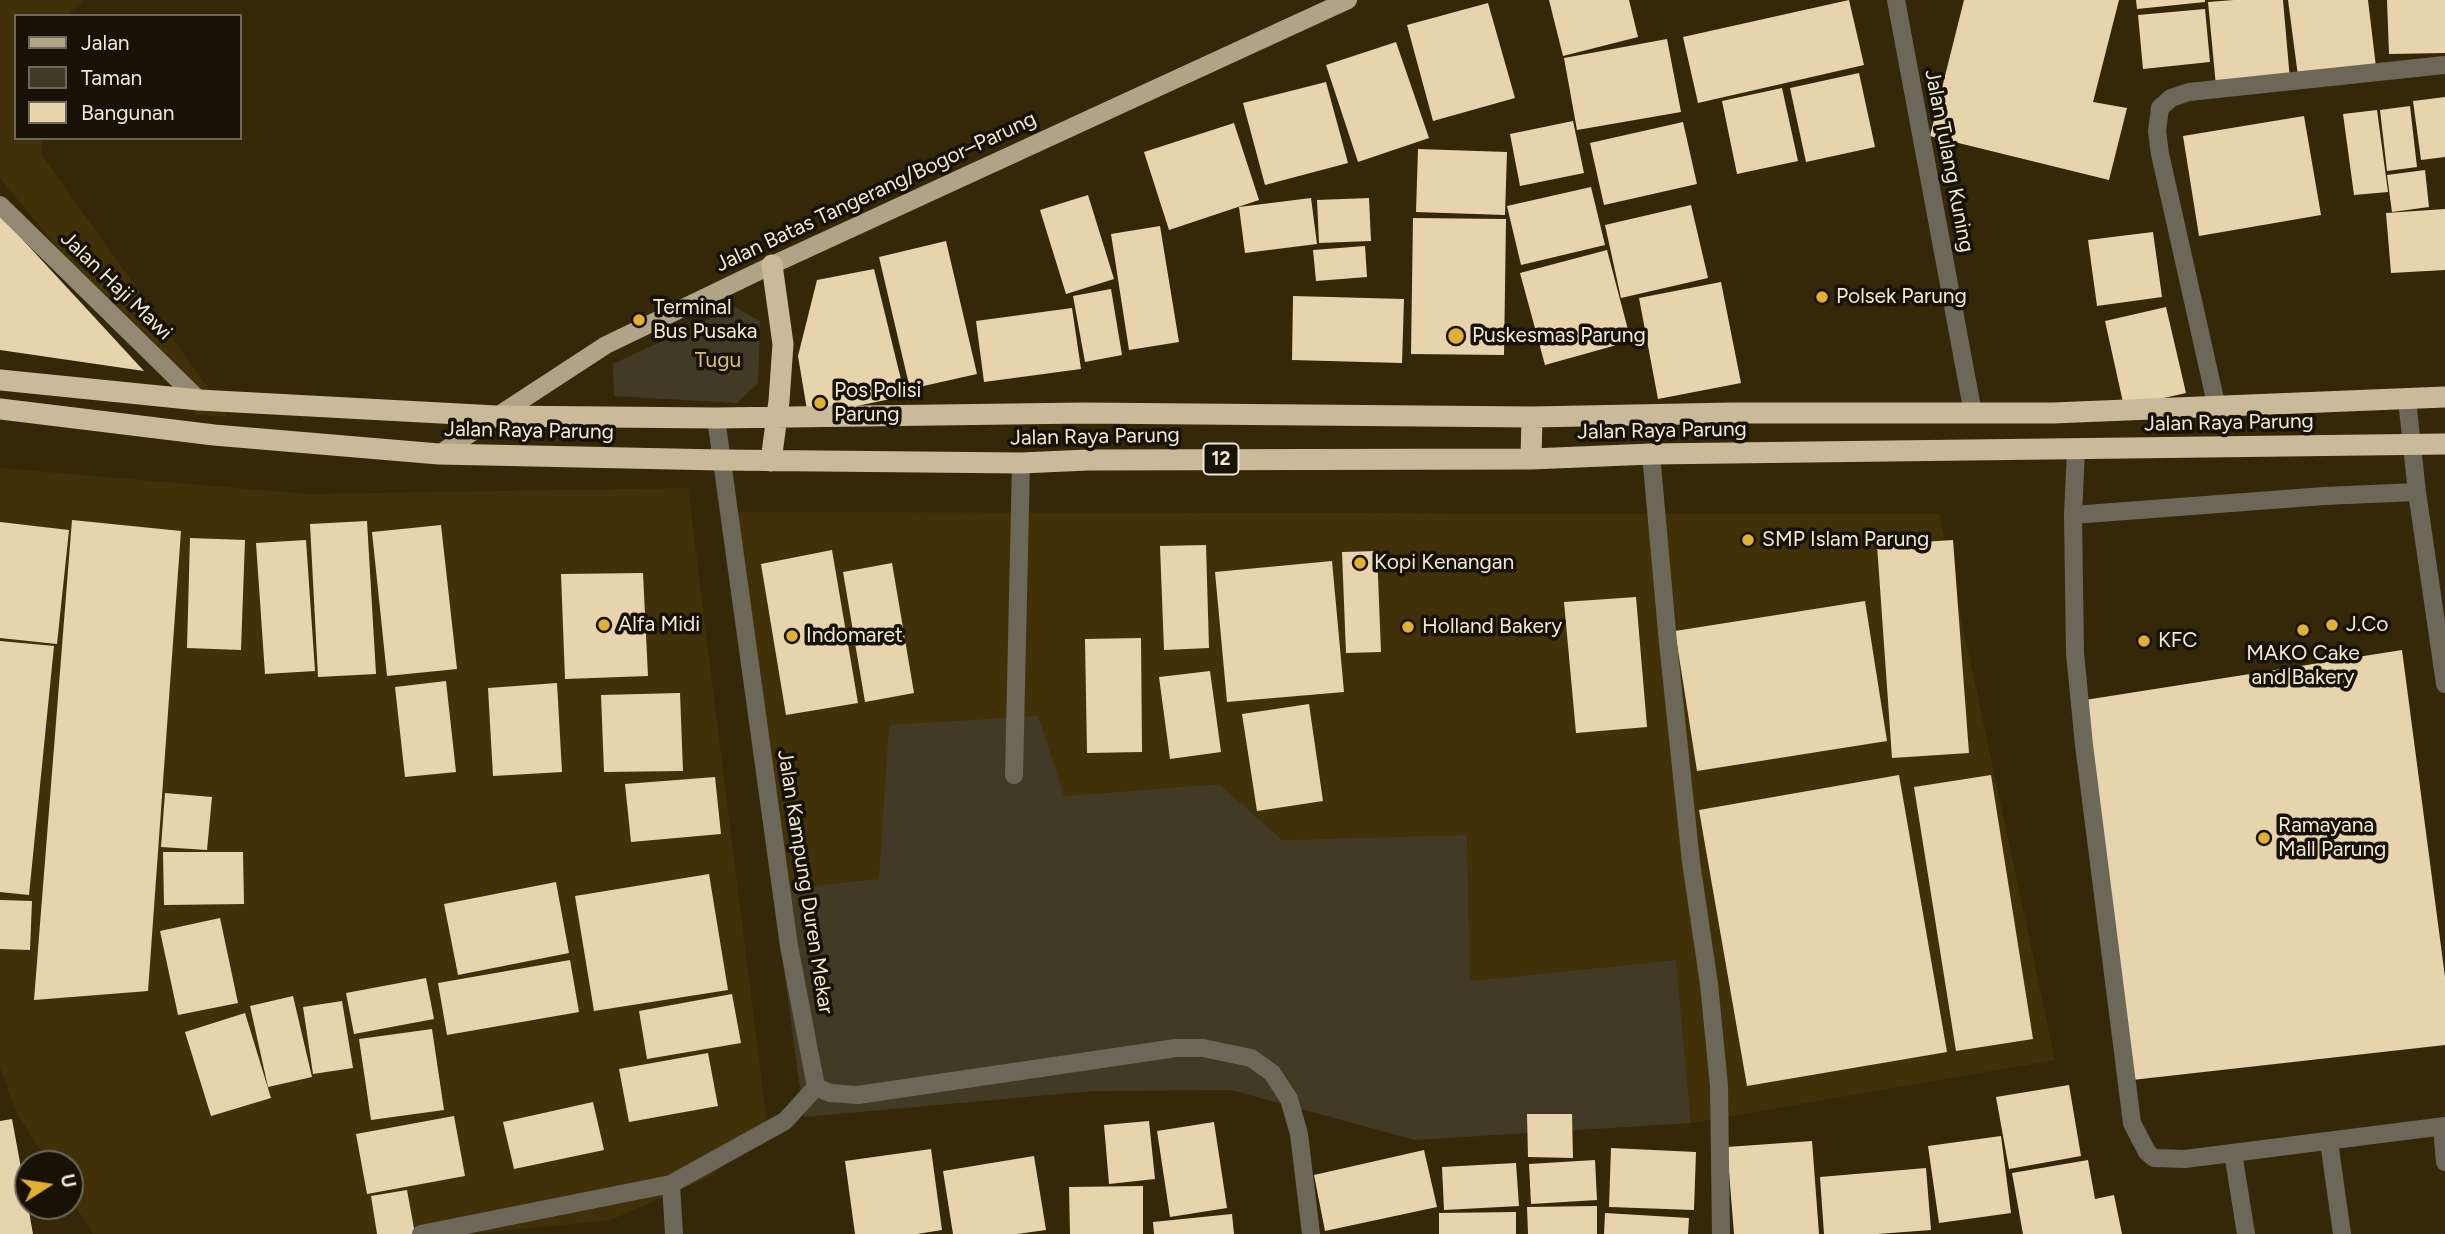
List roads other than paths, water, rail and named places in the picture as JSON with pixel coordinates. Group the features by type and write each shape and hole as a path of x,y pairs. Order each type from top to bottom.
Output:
{"highway":[{"path":"771,461 783,344 772,264"},
{"name":"Jalan Raya Parung","path":"0,380 199,400 496,416 716,418 1084,413 1532,417 1733,413 1973,413 2217,408 2445,397"},
{"name":"Jalan Raya Parung","path":"0,409 214,435 439,454 771,461 1021,463 1088,460 1531,459 1651,454 2445,444"},
{"path":"1531,459 1532,417"}],"main road":[{"name":"Jalan Batas Tangerang/Bogor–Parung","path":"439,454 606,345 772,264 1348,0"}],"street":[{"name":"Jalan Tulang Kuning","path":"1896,0 1973,413"},
{"path":"2217,408 2160,154 2157,131 2160,108 2171,98 2189,92 2445,65"},
{"name":"Jalan Haji Mawi","path":"0,205 199,400"},
{"path":"2407,400 2417,492 2445,684"},
{"name":"Jalan Kampung Duren Mekar","path":"716,418 789,947 816,1087"},
{"path":"2076,450 2073,515 2075,653 2084,745 2132,1123 2143,1146 2154,1158 2185,1159 2443,1127 2445,1162"},
{"path":"1651,454 1691,862 1709,984 1719,1086 1721,1234"},
{"path":"1014,775 1021,463"},
{"path":"2073,515 2324,496 2417,492"},
{"path":"421,1234 671,1184 785,1121 816,1087 830,1093 858,1095 1176,1048 1203,1048 1251,1058 1272,1073 1289,1099 1299,1134 1311,1234"},
{"path":"2329,1142 2342,1234"},
{"path":"2233,1153 2246,1234"},
{"path":"671,1184 674,1234"}],"place":[{"name":"Polsek Parung","path":"1822,297"},
{"name":"Terminal Bus Pusaka","path":"639,320"},
{"name":"Puskesmas Parung","path":"1456,336"},
{"name":"Pos Polisi Parung","path":"820,403"},
{"name":"SMP Islam Parung","path":"1748,540"},
{"name":"Kopi Kenangan","path":"1360,563"},
{"name":"Alfa Midi","path":"604,625"},
{"name":"J.Co","path":"2332,625"},
{"name":"Holland Bakery","path":"1408,627"},
{"name":"MAKO Cake and Bakery","path":"2303,630"},
{"name":"Indomaret","path":"792,636"},
{"name":"KFC","path":"2144,641"},
{"name":"Ramayana Mall Parung","path":"2264,838"}],"park label":[{"name":"Tugu","path":"718,361"}]}
